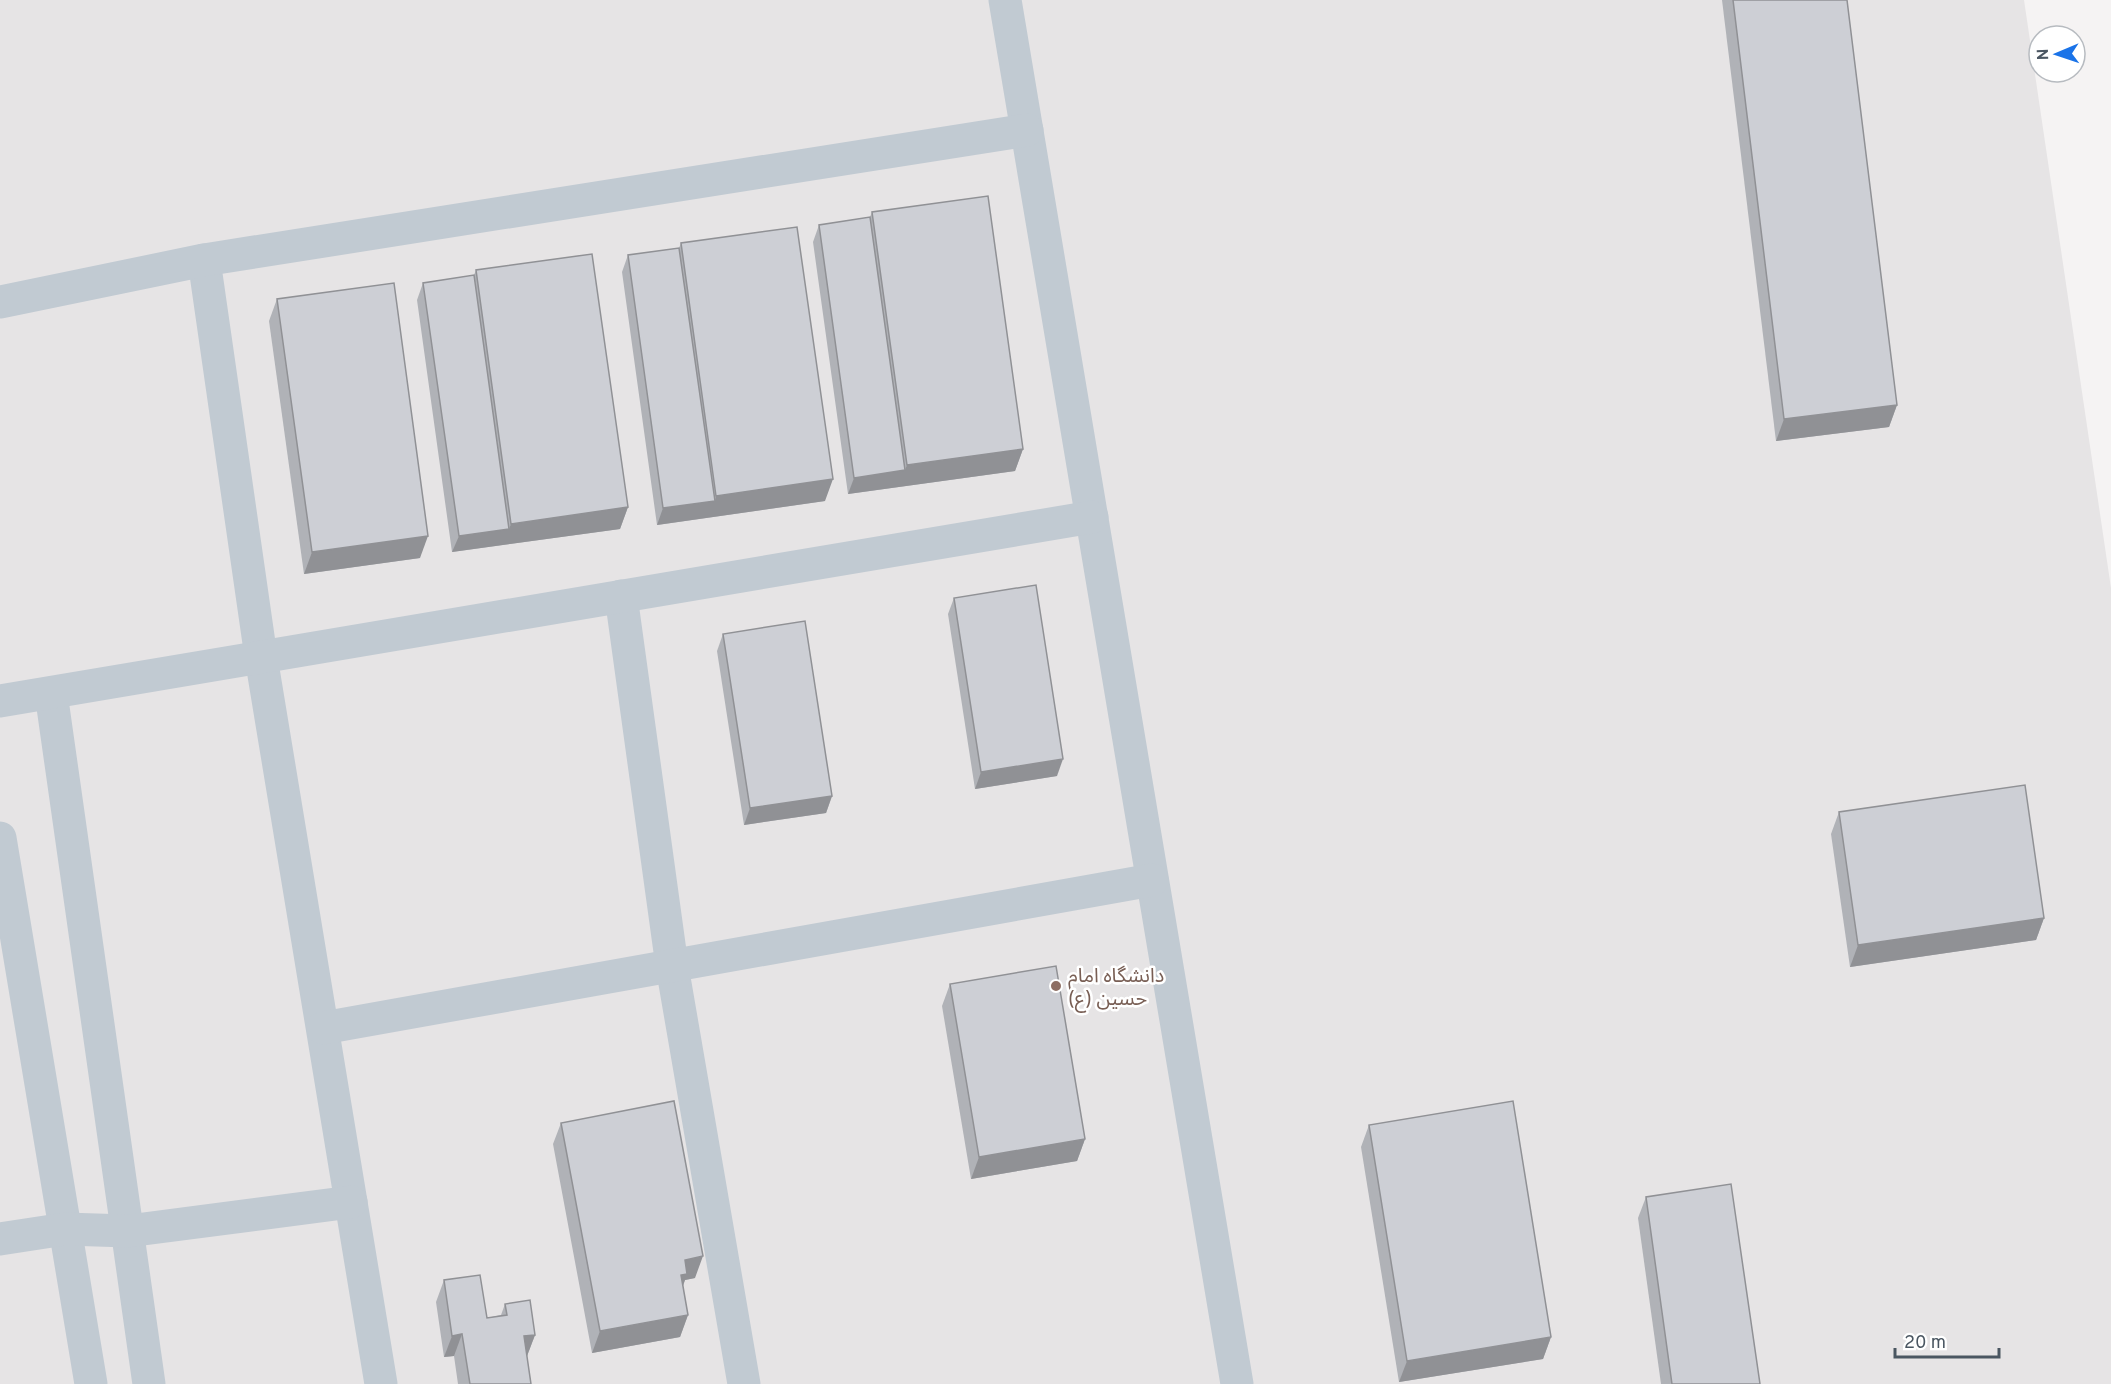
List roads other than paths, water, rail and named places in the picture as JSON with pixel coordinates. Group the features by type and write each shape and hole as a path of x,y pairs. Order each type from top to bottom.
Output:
{"lane":[{"path":"1005,0 1237,1384"},
{"path":"0,302 204,260 1027,130"},
{"path":"204,260 261,657 381,1384"},
{"path":"0,701 1092,517"},
{"path":"621,597 672,966 744,1384"},
{"path":"51,693 150,1384"},
{"path":"0,838 91,1384"},
{"path":"323,1028 1152,880"},
{"path":"0,1239 65,1228 128,1231 351,1202"}],"place":[{"name":"دانشگاه امام حسین (ع)","path":"1056,986"}]}
